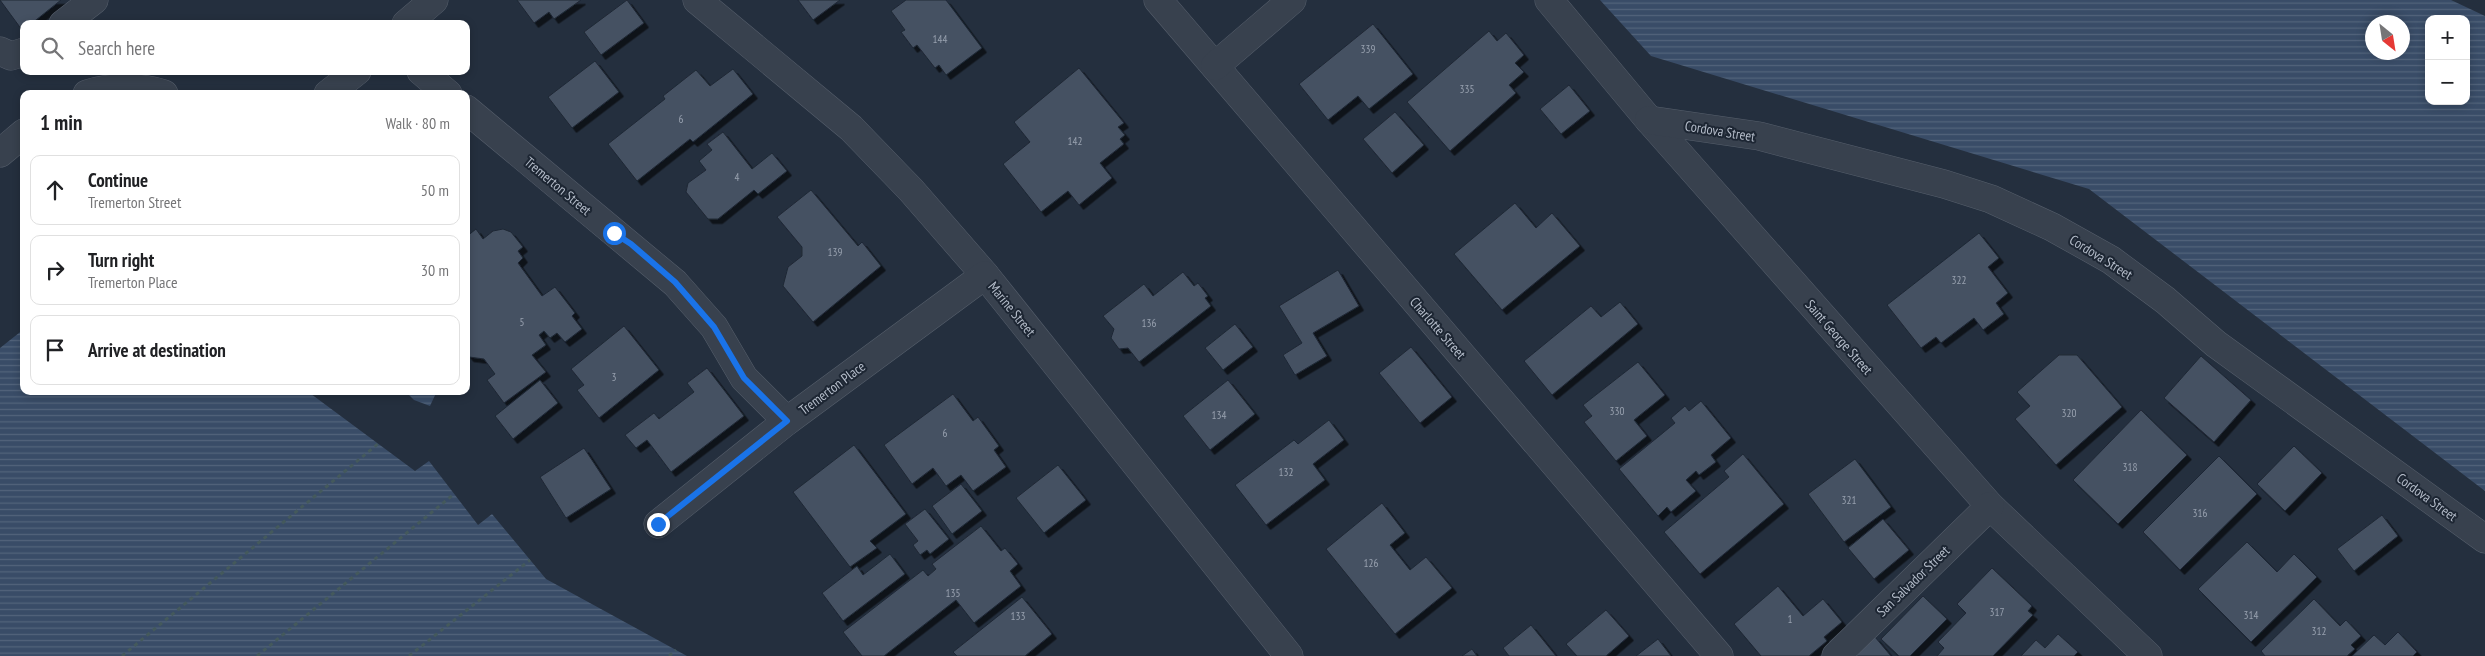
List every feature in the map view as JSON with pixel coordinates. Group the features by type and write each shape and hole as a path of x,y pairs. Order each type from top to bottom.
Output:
{"street":[{"path":"68,20 94,0"},
{"path":"411,20 434,0"},
{"name":"Marine Street","path":"697,0 851,128 911,190 985,275 1288,656"},
{"name":"Charlotte Street","path":"1158,0 1719,656"},
{"path":"1215,66 1292,0"},
{"name":"Saint George Street","path":"1549,0 1649,120 1990,506 2148,656"},
{"path":"0,51 11,56 20,53"},
{"path":"333,90 352,75"},
{"path":"426,75 443,90"},
{"path":"97,90 137,87 149,90"},
{"name":"Tremerton Street","path":"470,112 675,282 714,327 744,378 787,421"},
{"name":"Cordova Street","path":"1649,120 1759,136 1944,184 1991,199 2052,227 2118,266 2165,300 2216,344 2485,538"},
{"path":"0,153 20,136"},
{"name":"Tremerton Place","path":"658,524 787,421 985,275"},
{"name":"San Salvador Street","path":"1836,656 1990,506"}],"path":[{"path":"122,656 379,443"},
{"path":"257,656 454,494"},
{"path":"409,656 530,560"},
{"path":"669,656 676,650"}],"water":[{"path":"1600,0 2451,0 2485,16 2485,491 2089,189 1651,56"},
{"path":"20,332 20,395 312,395 415,471 429,461 478,525 492,514 546,579 687,656 0,656 0,348"},
{"path":"409,395 435,395 430,406 414,400"}],"building":[{"path":"0,0 61,0 36,20 20,20 20,27"},
{"path":"517,0 581,0 554,19 549,12 534,23"},
{"path":"627,0 644,23 601,55 584,32"},
{"path":"798,0 840,0 813,20"},
{"path":"906,0 946,0 982,48 946,75 939,65 935,68 917,45 913,48 901,32 905,30 891,11"},
{"path":"1373,24 1413,74 1369,109 1358,96 1328,120 1299,84"},
{"path":"1489,31 1497,41 1506,33 1524,55 1515,63 1524,72 1509,85 1516,93 1450,151 1407,102"},
{"path":"595,61 619,92 572,128 548,97"},
{"path":"1079,68 1124,123 1118,127 1125,135 1120,139 1124,144 1100,163 1112,178 1079,205 1068,191 1041,212 1003,164 1030,142 1014,122"},
{"path":"733,69 753,94 693,142 690,139 637,181 608,144 665,99 663,96 696,70 710,86"},
{"path":"1569,85 1590,111 1561,134 1540,109"},
{"path":"1395,112 1424,145 1392,173 1363,139"},
{"path":"723,132 752,169 772,153 787,171 758,194 754,190 718,219 708,219 686,192 688,183 706,170 699,161 712,150 707,144"},
{"path":"811,190 858,246 862,242 881,266 813,322 783,286 788,267 802,256 802,247 777,217"},
{"path":"1515,203 1536,228 1552,213 1580,246 1502,310 1454,254"},
{"path":"476,229 483,239 493,231 503,229 511,232 523,247 518,251 523,258 518,263 542,296 555,287 575,313 572,316 582,329 565,342 557,333 550,338 544,331 539,335 546,345 532,355 546,372 504,403 487,380 495,374 484,359 470,357 470,234"},
{"path":"1979,233 1999,258 1988,267 2008,293 1996,303 2004,314 1983,330 1974,318 1941,343 1936,337 1921,348 1887,305"},
{"path":"1338,270 1359,306 1313,333 1327,356 1295,375 1283,355 1302,343 1279,306"},
{"path":"1183,272 1194,286 1198,283 1208,296 1205,298 1211,306 1139,362 1128,348 1119,349 1111,338 1114,329 1103,316 1144,284 1153,296"},
{"path":"1620,302 1638,324 1552,395 1524,361 1591,306 1601,317"},
{"path":"1235,324 1253,347 1223,370 1205,348"},
{"path":"624,326 659,370 599,418 577,390 584,385 571,369"},
{"path":"1411,347 1452,397 1420,423 1379,373"},
{"path":"2059,355 2077,355 2122,407 2056,465 2015,419 2030,406 2017,392"},
{"path":"2201,356 2251,400 2214,442 2164,398"},
{"path":"1638,362 1665,395 1634,420 1647,436 1616,461 1584,422 1592,416 1583,405"},
{"path":"707,368 744,416 671,472 647,440 636,448 625,435 654,413 659,419 694,392 687,383"},
{"path":"540,380 558,403 513,439 495,416"},
{"path":"1228,380 1255,414 1210,450 1183,416"},
{"path":"953,394 973,421 978,417 999,446 994,450 1006,467 973,491 961,475 946,486 933,468 912,484 884,445"},
{"path":"1701,401 1731,438 1711,455 1716,462 1699,475 1696,471 1686,480 1696,491 1671,512 1667,507 1658,516 1619,469 1675,423 1671,418 1685,406 1689,411"},
{"path":"2141,410 2187,455 2118,524 2073,480"},
{"path":"1329,420 1344,440 1313,464 1325,480 1266,525 1235,485 1294,440 1298,444"},
{"path":"854,445 906,514 870,541 877,548 850,567 793,492"},
{"path":"2294,446 2322,473 2285,511 2257,484"},
{"path":"584,448 611,489 566,518 540,477"},
{"path":"1743,454 1784,504 1700,574 1664,532 1729,477 1724,471"},
{"path":"2219,456 2257,494 2180,570 2143,532"},
{"path":"1855,459 1891,507 1844,542 1808,494"},
{"path":"1058,465 1086,500 1044,533 1016,498"},
{"path":"961,484 982,511 952,534 932,506"},
{"path":"1382,503 1405,533 1390,545 1410,570 1426,557 1452,588 1395,634 1326,549"},
{"path":"925,509 949,539 930,554 927,550 920,555 913,545 918,541 905,524"},
{"path":"2382,515 2398,536 2354,571 2337,549"},
{"path":"1883,519 1909,550 1874,579 1848,548"},
{"path":"981,526 1001,551 1005,548 1018,564 1010,571 1021,586 974,623 956,600 884,656 862,656 843,632 923,570 928,576 936,569 932,564"},
{"path":"2247,542 2277,572 2294,554 2317,577 2251,642 2198,589"},
{"path":"890,554 905,574 843,621 822,593 857,566 863,575"},
{"path":"1992,568 2032,606 2028,611 2033,615 1993,656 1937,656 1944,648 1938,642 1966,613 1957,604"},
{"path":"1778,586 1803,616 1823,599 1842,622 1824,637 1827,641 1809,656 1761,656 1734,624"},
{"path":"1923,596 1947,619 1910,656 1899,656 1881,639"},
{"path":"1022,597 1052,634 1025,656 957,656 953,652"},
{"path":"2314,599 2340,626 2346,620 2361,636 2351,645 2355,649 2347,656 2265,656 2261,651"},
{"path":"1606,610 1629,636 1606,656 1577,656 1566,644"},
{"path":"1531,625 1556,656 1509,656 1503,648"},
{"path":"2398,632 2417,652 2413,656 2352,656 2374,635 2385,645"},
{"path":"2058,634 2078,652 2074,656 2021,656 2036,640 2045,648"},
{"path":"1875,637 1891,656 1853,656"},
{"path":"1658,639 1671,656 1636,656"},
{"path":"1472,649 1477,656 1462,656"}],"route":[{"path":"614,233 631,244 675,282 714,327 744,378 787,421 658,524"}]}
